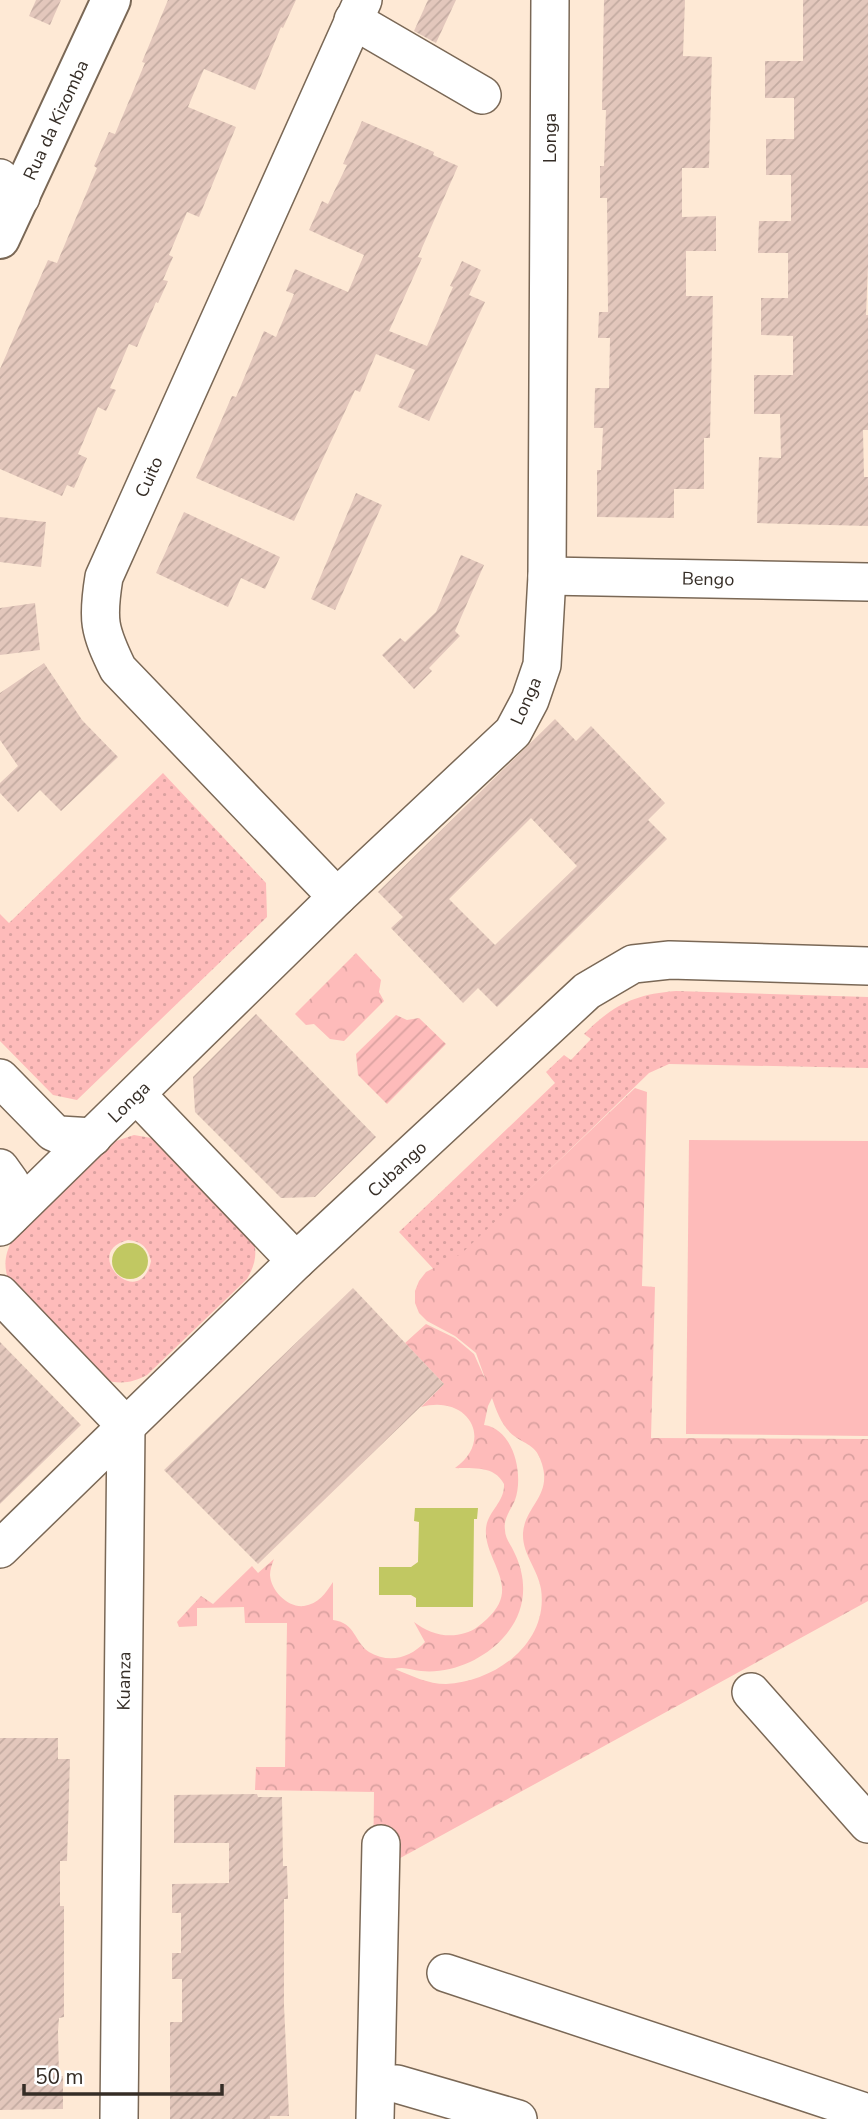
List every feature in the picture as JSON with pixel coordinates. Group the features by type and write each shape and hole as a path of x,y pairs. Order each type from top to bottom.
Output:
{"main road":[{"name":"Rua da Kizomba","path":"1,234 10,187 111,0"}],"street":[{"name":"Longa","path":"6,1222 337,897 513,732 530,700 542,665 547,576 550,0"},
{"path":"358,10 482,95"},
{"name":"Cuito","path":"337,897 118,669 103,638 99,610 104,577 358,10"},
{"name":"Bengo","path":"547,576 868,582"},
{"name":"Cubango","path":"0,1549 296,1261 587,991 633,964 670,960 868,966"},
{"path":"0,1078 53,1132 60,1135 93,1137"},
{"path":"137,1095 296,1261"},
{"path":"0,1168 10,1182 6,1222"},
{"path":"0,1294 126,1426"},
{"name":"Kuanza","path":"119,2119 126,1426"},
{"path":"751,1692 868,1824"},
{"path":"375,2119 381,1844"},
{"path":"446,1973 868,2113"},
{"path":"397,2084 518,2119"}],"green space":[{"path":"163,773 266,883 267,917 77,1100 53,1095 0,1041 0,914 9,923"},
{"path":"356,953 381,980 379,992 384,1001 344,1041 330,1039 314,1024 306,1025 295,1014"},
{"path":"676,991 868,997 868,1068 669,1064 649,1073 440,1276 399,1232 555,1083 546,1072 564,1055 571,1060 591,1039 584,1034 605,1015 637,998"},
{"path":"396,1015 407,1020 419,1018 446,1044 387,1104 358,1075 356,1054"},
{"path":"635,1088 647,1092 642,1286 655,1287 651,1438 868,1439 868,1601 373,1873 374,1792 255,1790 256,1767 285,1767 287,1623 245,1623 244,1607 197,1608 197,1626 179,1627 177,1622 201,1596 213,1604 252,1566 258,1573 274,1559 270,1571 271,1581 281,1597 298,1606 309,1605 321,1597 333,1582 333,1620 351,1629 369,1652 384,1658 399,1658 413,1652 425,1642 414,1622 438,1634 458,1635 477,1628 497,1607 502,1596 502,1584 490,1552 486,1528 502,1496 504,1484 489,1471 455,1468 467,1457 473,1445 471,1422 463,1413 452,1407 421,1407 444,1384 405,1343 426,1324 455,1338 474,1354 486,1381 476,1353 455,1336 427,1321 419,1313 415,1303 415,1291 426,1272 461,1254","holes":["492,1398 508,1430 535,1450 542,1464 544,1484 528,1515 523,1533 525,1548 541,1589 541,1609 527,1642 515,1656 500,1667 464,1682 433,1683 395,1669 444,1670 476,1659 495,1646 510,1629 523,1598 522,1576 506,1536 505,1526 515,1500 517,1466 503,1435 484,1425"]},
{"path":"134,1135 157,1139 254,1240 255,1251 254,1265 247,1279 147,1375 120,1382 103,1379 9,1282 5,1265 12,1240 113,1142","holes":["128,1240 144,1246 151,1261 145,1276 136,1281 126,1280 117,1274 111,1266 109,1256 114,1246"]},
{"path":"689,1140 868,1141 868,1436 686,1434"}],"shaded area":[{"path":"130,1243 143,1248 148,1261 143,1274 130,1279 117,1274 112,1261 117,1248"},
{"path":"415,1508 478,1508 477,1519 474,1519 473,1607 416,1607 416,1598 411,1595 379,1595 379,1567 411,1567 418,1562 419,1522 414,1521"}],"building":[{"path":"36,0 61,0 50,25 29,16"},
{"path":"168,0 296,0 283,28 281,27 255,90 204,69 188,107 236,127 199,217 187,212 169,255 173,257 163,280 168,281 137,347 129,344 110,388 116,390 106,411 98,407 78,454 87,458 74,488 67,485 62,496 0,469 0,369 48,260 57,263 97,168 94,166 109,132 115,134"},
{"path":"428,0 456,0 436,43 414,31"},
{"path":"604,0 685,0 683,56 712,57 709,168 682,168 682,217 716,216 716,251 686,251 686,296 713,296 710,438 704,438 704,489 674,489 674,518 597,517 597,470 601,470 603,428 594,428 595,388 609,388 610,338 598,338 599,312 608,312 607,198 600,198 600,166 604,166 606,110 602,110"},
{"path":"803,0 868,0 868,430 863,430 864,477 868,477 868,526 757,523 759,457 781,458 780,414 754,414 754,375 793,375 793,336 761,335 761,298 788,298 788,253 758,253 759,221 791,221 791,175 766,175 766,139 794,139 794,98 765,98 765,61 803,61"},
{"path":"362,121 434,152 433,155 458,166 418,257 422,258 389,331 427,346 462,261 481,270 469,295 485,302 429,421 398,407 415,370 376,354 360,392 355,390 294,521 196,478 232,396 236,397 264,331 276,337 294,294 286,291 295,269 348,292 364,255 309,230 322,201 328,204 347,165 343,164"},
{"path":"356,493 382,505 335,610 311,599"},
{"path":"184,512 280,557 265,589 241,578 228,607 156,573"},
{"path":"0,517 46,522 41,567 0,562"},
{"path":"461,555 484,565 455,631 460,636 429,668 432,671 414,689 382,655 400,638 405,642 436,612"},
{"path":"35,603 40,650 0,655 0,608"},
{"path":"44,663 82,720 118,757 61,811 40,790 18,812 0,793 0,783 18,766 0,740 0,693"},
{"path":"555,719 576,741 591,726 665,803 648,820 667,839 497,1007 478,988 463,1003 391,928 403,917 378,892","holes":["531,818 577,866 495,945 449,899"]},
{"path":"256,1014 376,1137 315,1197 281,1198 195,1112 193,1077"},
{"path":"353,1288 444,1384 258,1564 164,1470"},
{"path":"0,1342 81,1425 0,1504"},
{"path":"0,1738 58,1738 58,1759 70,1759 67,1861 60,1861 60,1906 64,1906 64,2017 59,2018 58,2031 59,2076 63,2076 63,2109 0,2110"},
{"path":"257,1794 258,1797 282,1797 283,1866 287,1866 288,1899 284,1899 284,2005 289,2116 270,2116 270,2119 170,2119 170,2022 182,2022 182,1979 172,1979 172,1953 181,1953 181,1913 172,1913 172,1884 229,1883 229,1843 174,1843 174,1795"}]}
